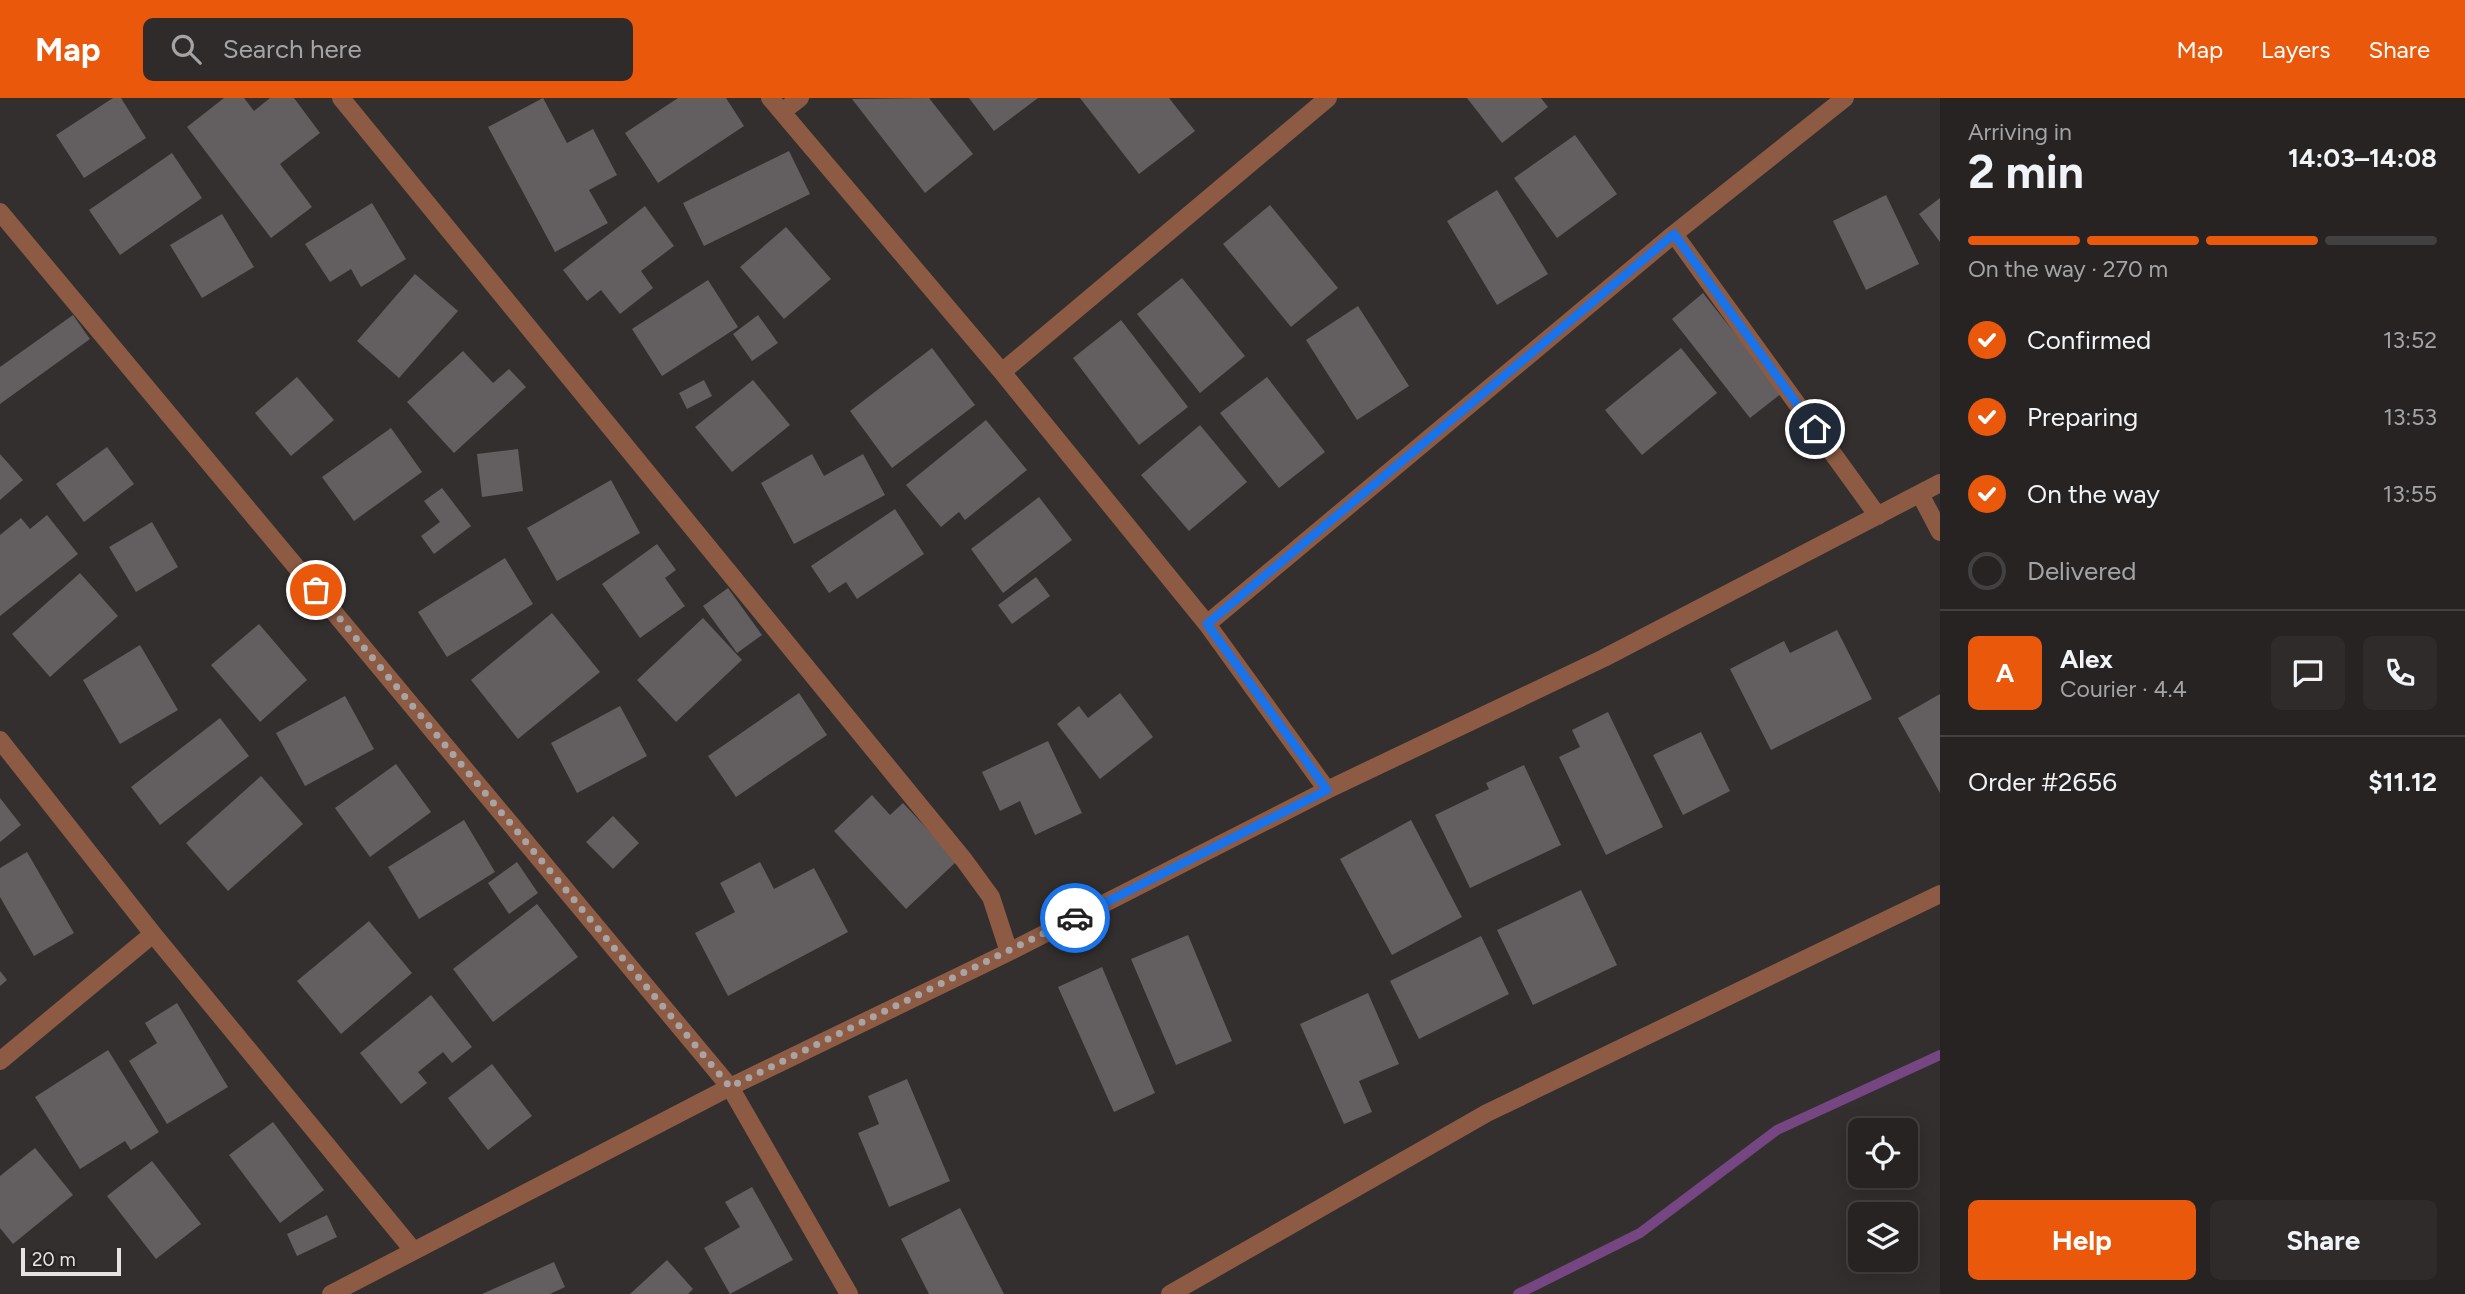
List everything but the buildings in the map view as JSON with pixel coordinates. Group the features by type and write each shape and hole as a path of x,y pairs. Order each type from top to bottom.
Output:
{"street":[{"path":"341,98 964,860 990,897 1009,952"},
{"path":"770,98 1002,372 1207,624 1327,790"},
{"path":"782,112 800,98"},
{"path":"1002,372 1328,98"},
{"path":"1207,624 1674,234 1845,98"},
{"path":"0,212 730,1087 849,1294"},
{"path":"1674,234 1878,516"},
{"path":"331,1294 730,1087 1009,952 1327,790 1604,658 1940,483"},
{"path":"1920,494 1940,532"},
{"path":"0,740 153,934 413,1250"},
{"path":"1170,1294 1487,1113 1940,894"},
{"path":"0,1061 153,934"}],"waterway":[{"path":"1518,1294 1640,1233 1777,1130 1940,1055"}],"way so far":[{"path":"316,590 730,1087 1075,918"}],"route":[{"path":"1075,918 1327,790 1207,624 1674,234 1815,429"}]}
